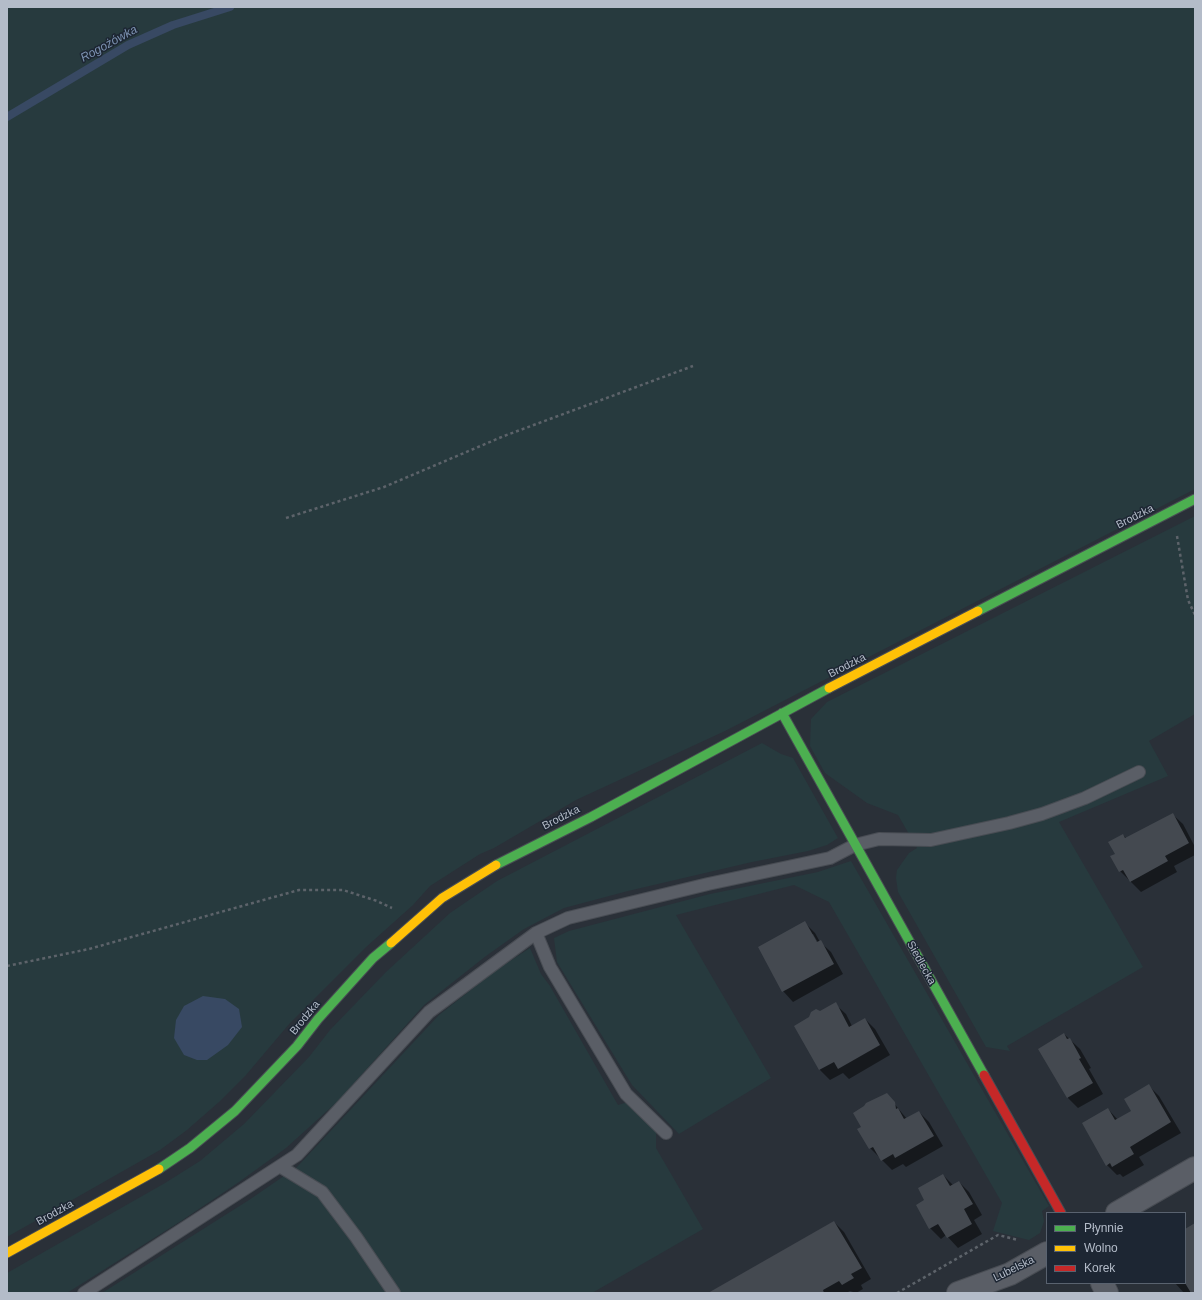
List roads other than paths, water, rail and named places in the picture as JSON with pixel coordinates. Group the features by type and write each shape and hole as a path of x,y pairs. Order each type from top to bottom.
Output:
{"street":[{"name":"Brodzka","path":"7,1254 157,1170 190,1148 235,1111 297,1046 318,1019 373,958 442,898 488,869 591,816 782,713 1195,500"},
{"name":"Siedlecka","path":"782,713 1060,1212"},
{"path":"1119,1212 1195,1168"},
{"name":"Lubelska","path":"958,1293 1010,1274 1046,1254"},
{"path":"1102,1284 1107,1293"}],"lane":[{"path":"84,1293 281,1167 302,1150 429,1012 536,933 568,918 830,858 855,845 879,839 931,840 1009,823 1042,814 1085,798 1139,772"},
{"path":"536,933 550,967 626,1094 666,1133"},
{"path":"281,1167 322,1192 356,1237 394,1293"}],"water":[{"path":"203,996 225,999 239,1009 242,1027 228,1045 207,1060 197,1060 184,1055 174,1038 176,1020 184,1006"}],"waterway":[{"name":"Rogożówka","path":"7,117 128,45 173,25 230,7"}]}
